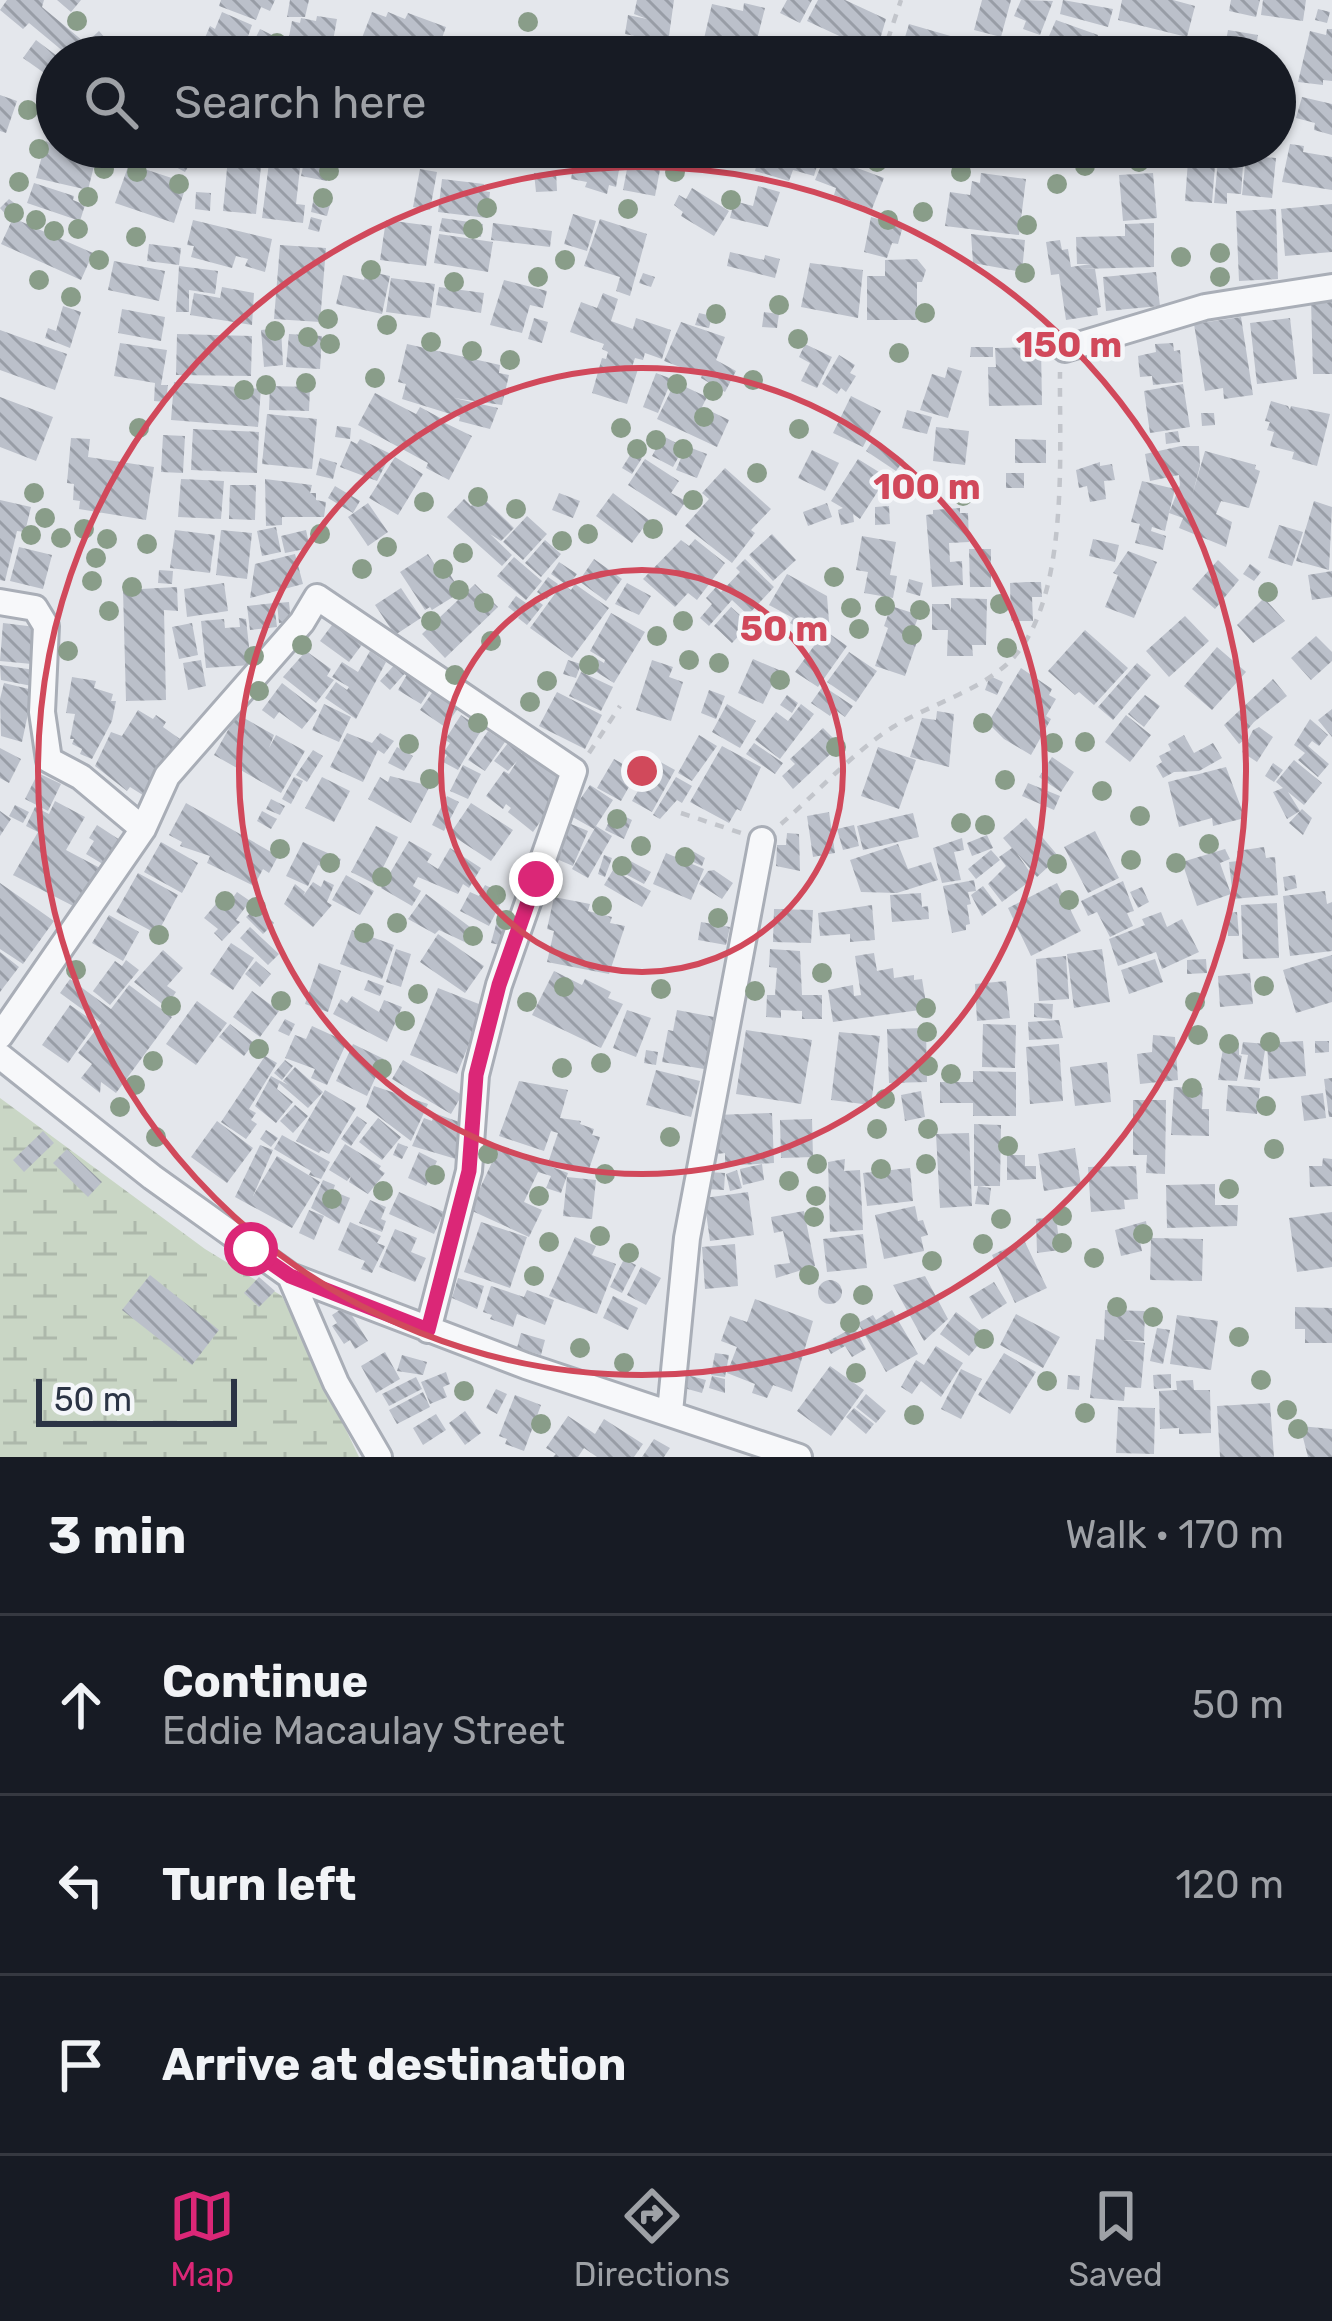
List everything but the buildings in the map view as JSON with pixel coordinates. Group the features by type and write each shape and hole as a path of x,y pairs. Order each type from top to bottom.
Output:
{"street":[{"path":"1065,349 1205,307 1332,287"},
{"path":"0,1036 143,829 167,776 302,622 317,597 574,772 493,1008 476,1075 469,1171 428,1330"},
{"path":"0,602 35,608 46,626 42,712 49,760 81,777 143,829"},
{"path":"670,1412 687,1238 762,841"},
{"path":"0,1056 152,1177 290,1276 428,1330 800,1457"},
{"path":"290,1276 336,1383 379,1457"}],"path":[{"path":"889,36 901,0"},
{"path":"681,813 762,841 889,730 1008,664 1030,633 1048,585 1058,528 1060,367 1065,349"},
{"path":"574,772 620,706"}],"green space":[{"path":"0,1098 205,1249 282,1296 359,1457 0,1457"}],"route":[{"path":"251,1249 290,1276 428,1330 469,1171 476,1075 499,985 536,879"}]}
